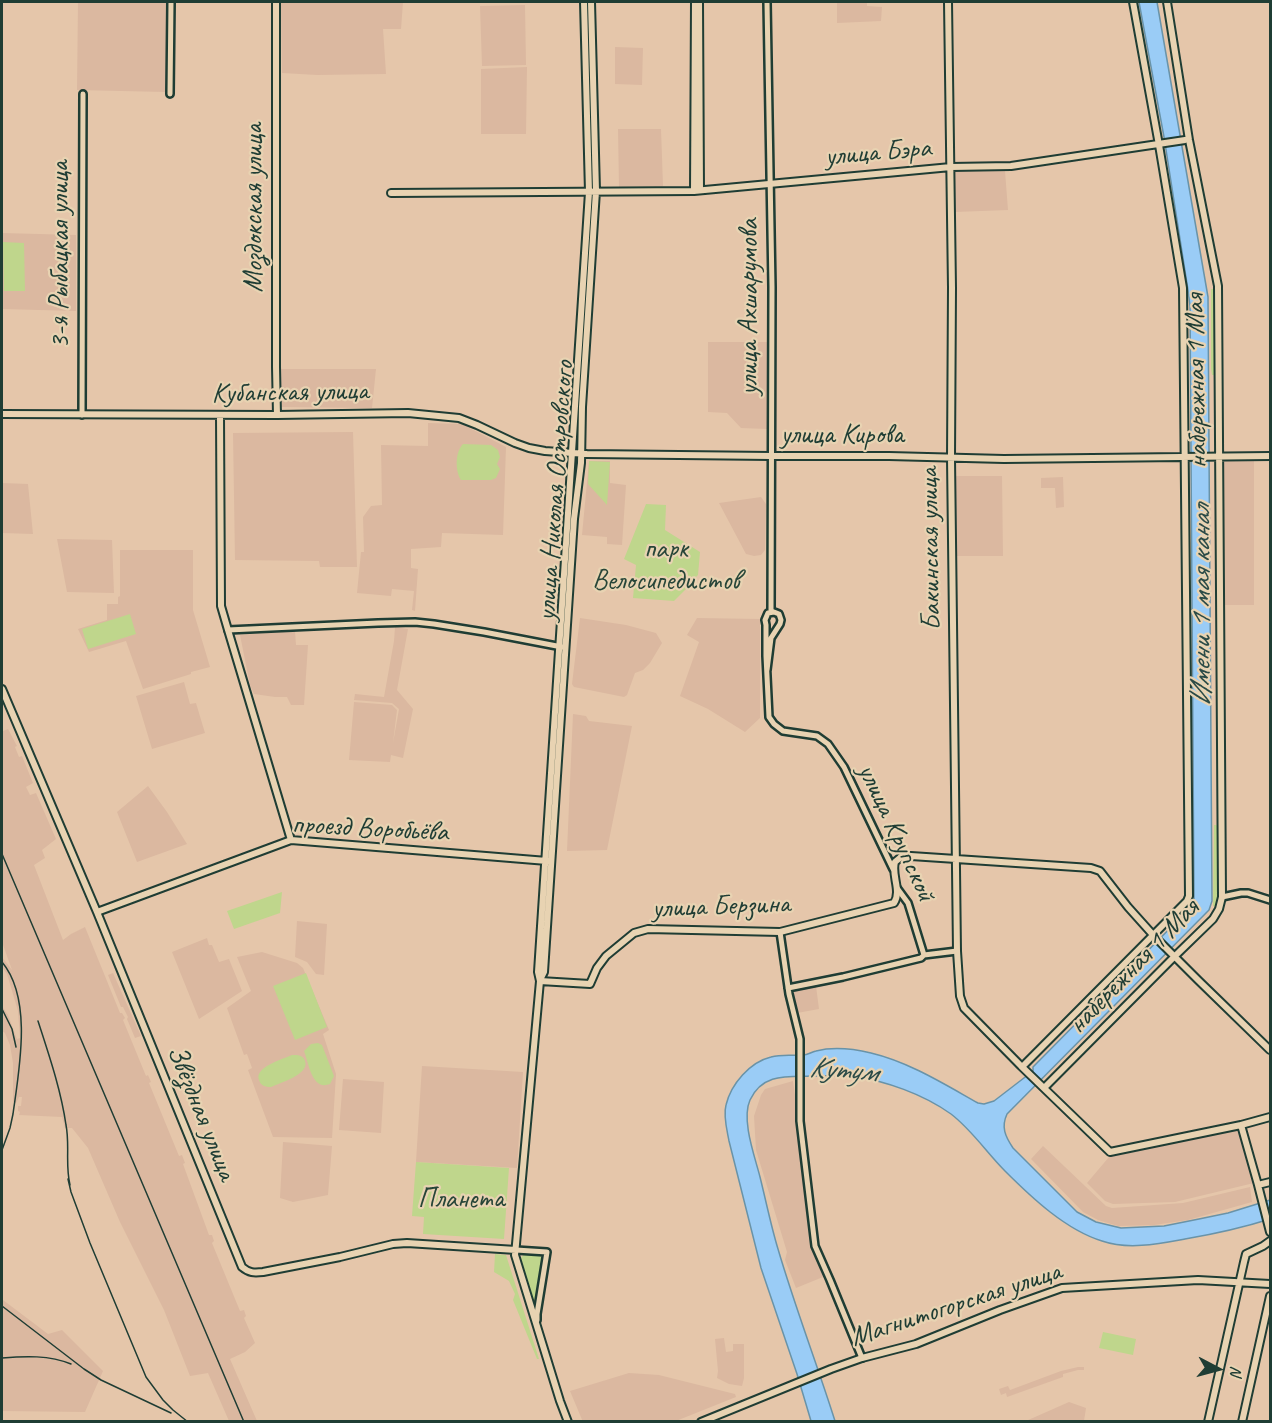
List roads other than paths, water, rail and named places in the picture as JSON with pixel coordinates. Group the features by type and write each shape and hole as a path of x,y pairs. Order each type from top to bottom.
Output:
{"main road":[{"name":"Моздокская улица","path":"276,2 277,415"},
{"name":"улица Николая Островского","path":"568,1422 515,1255 540,981 538,972 551,828 563,648 572,454 593,192 584,2"},
{"name":"улица Николая Островского","path":"570,519 580,454 593,192 591,2"},
{"path":"697,2 697,190"},
{"name":"Бакинская улица","path":"948,2 952,288 951,458 957,951 960,996 964,1008 1110,1152 1240,1125"},
{"name":"набережная 1 Мая","path":"1024,1068 1155,937 1189,896 1183,288 1161,144 1133,2"},
{"name":"набережная 1 Мая","path":"1042,1086 1213,919 1220,909 1222,897 1216,456 1218,286 1189,140 1167,2"},
{"name":"улица Бэра","path":"391,193 697,190 951,167 1011,166 1185,141"},
{"name":"Кубанская улица","path":"2,414 408,413 448,416 466,420 529,448 572,454"},
{"path":"220,415 221,606 291,840"},
{"name":"улица Кирова","path":"572,454 951,458 1216,456"},
{"path":"1216,456 1270,456"},
{"name":"Звёздная улица","path":"2,689 97,912 242,1267 254,1273 263,1272 393,1244 415,1243 516,1250"},
{"name":"проезд Воробьёва","path":"97,912 291,840 548,861"},
{"path":"893,870 895,862 902,857 911,856 1091,868 1100,871 1155,937 1270,1050"},
{"name":"улица Крупской","path":"893,870 897,887"},
{"name":"улица Берзина","path":"540,981 590,984 597,968 606,956 634,933 648,929 780,932 894,903 897,898 897,887"},
{"path":"1270,1117 1240,1125 1270,1227"},
{"path":"1258,1185 1270,1182"},
{"path":"1208,1422 1246,1254 1270,1240"},
{"name":"Магнитогорская улица","path":"701,1422 831,1369 862,1358 916,1344 1062,1288 1198,1280 1270,1284"},
{"path":"1242,1422 1270,1296"}],"street":[{"path":"170,94 171,2"},
{"name":"улица Ахшарумова","path":"767,2 772,287 771,612"},
{"name":"3-я Рыбацкая улица","path":"82,94 82,415"},
{"path":"771,612 777,613 781,622 771,638 767,670 765,620 766,615 771,612"},
{"path":"228,630 415,622 484,632 563,648"},
{"path":"766,625 771,628 778,626"},
{"name":"улица Крупской","path":"767,670 769,717 783,731 817,736 828,744 844,767 893,870"},
{"name":"улица Крупской","path":"897,887 908,903 924,955"},
{"path":"1222,897 1248,893 1270,900"},
{"path":"780,932 788,988 800,1039 800,1121 815,1246 862,1358"},
{"path":"788,988 843,977 921,958 924,955 957,951"},
{"name":"Звёздная улица","path":"516,1250 547,1252 537,1314 538,1331"}],"water":[{"path":"1139,2 1157,2 1208,297 1212,901 1209,910 1007,1114 1004,1127 1013,1148 1077,1212 1096,1222 1121,1228 1164,1226 1228,1213 1270,1200 1270,1219 1217,1233 1154,1244 1133,1246 1112,1244 1075,1229 1050,1212 1005,1171 959,1120 928,1100 891,1085 852,1076 786,1077 769,1080 755,1091 750,1100 748,1128 778,1249 835,1421 811,1421 761,1268 729,1141 725,1109 732,1089 742,1075 756,1064 771,1057 805,1055 829,1049 857,1050 899,1062 978,1103 994,1101 1033,1071 1033,1067 1192,906 1194,901 1190,306 1164,137"}],"railway":[{"path":"2,854 244,1422"},
{"path":"2,962 12,977 21,1015 20,1056 13,1114 2,1150"},
{"path":"2,1009 12,1029 16,1047"},
{"path":"38,1021 64,1112 70,1185"},
{"path":"68,1179 90,1243 146,1377 163,1400 188,1422"},
{"path":"2,1306 101,1380 171,1413"},
{"path":"2,1358 46,1358 71,1364"}],"park label":[{"name":"парк Велосипедистов","path":"666,566"},
{"name":"Планета","path":"461,1200"}],"water label":[{"name":"Имени 1 мая канал","path":"1202,606"},
{"name":"Кутум","path":"843,1071"}]}
